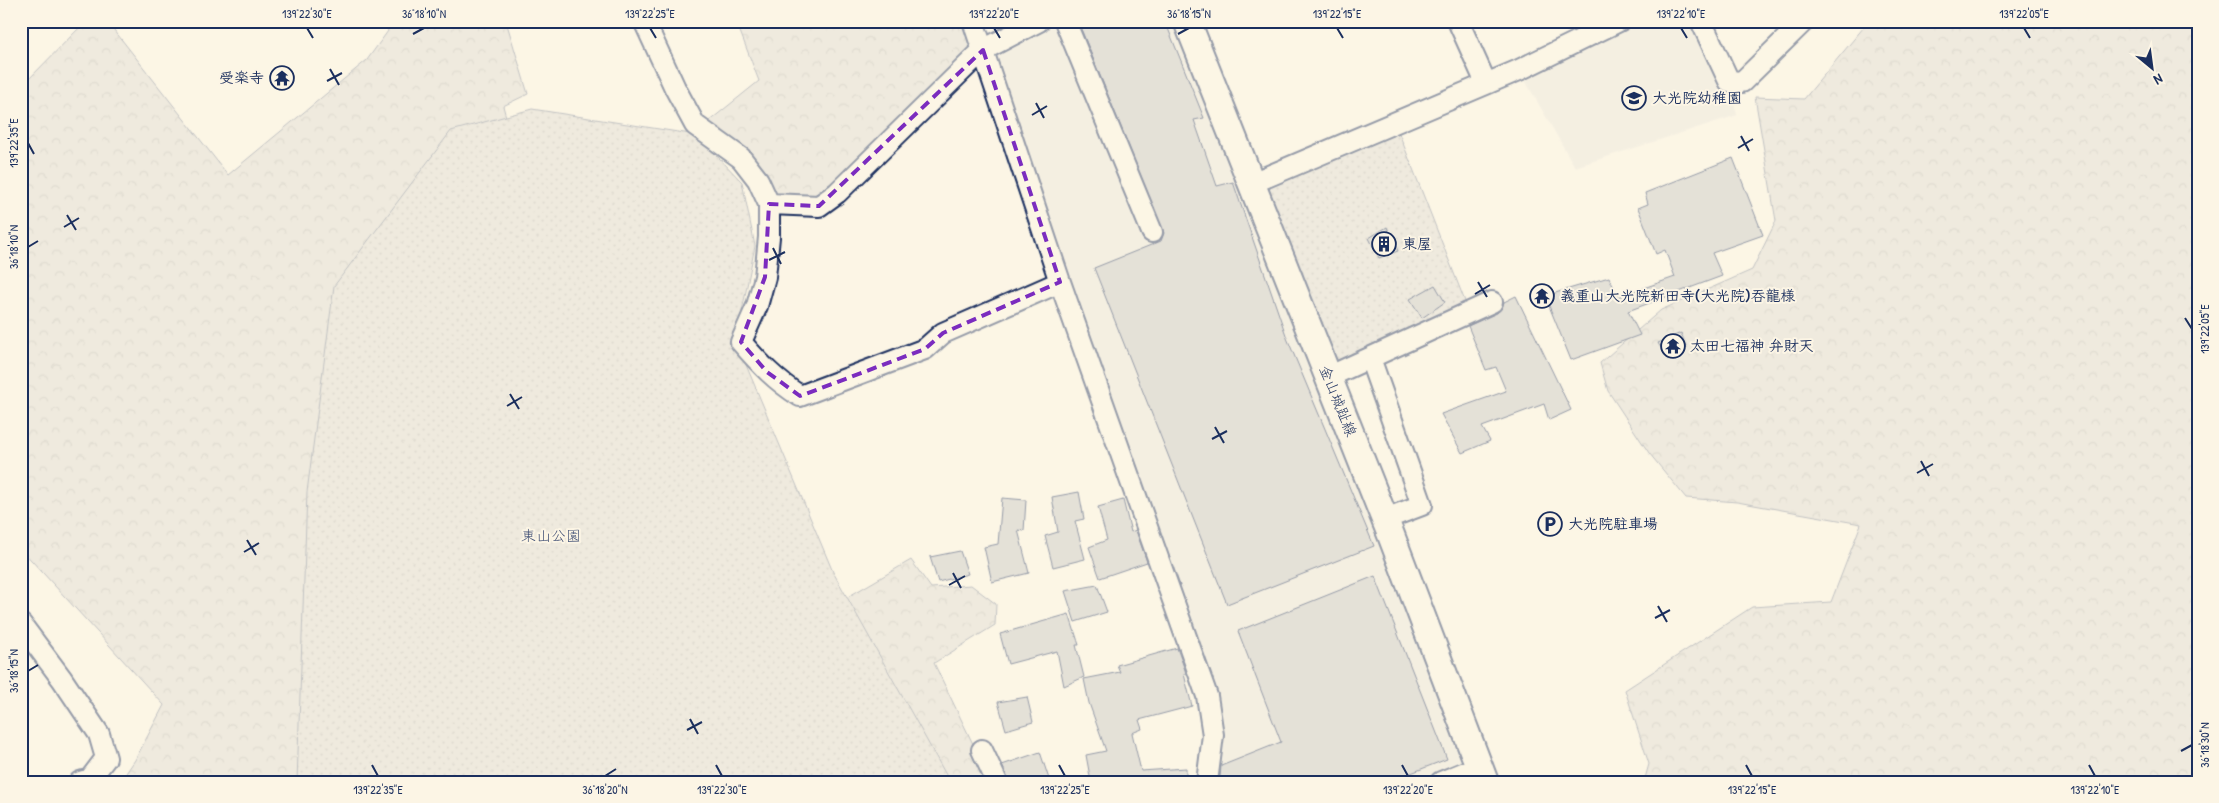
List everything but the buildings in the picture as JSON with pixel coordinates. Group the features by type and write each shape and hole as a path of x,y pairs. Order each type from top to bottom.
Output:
{"main road":[{"name":"金山城趾線","path":"1187,21 1250,184 1385,519 1483,774"}],"street":[{"path":"644,21 675,88 695,125 741,158 758,180 769,204 769,237 765,277 757,306 741,342 767,372 800,396 925,349 943,333 1060,282"},
{"path":"973,21 1060,282 1207,696 1213,735 1207,782"},
{"path":"769,204 819,206 837,192 983,50 1039,21"},
{"path":"1065,21 1152,232"},
{"path":"1458,21 1486,83"},
{"path":"1250,184 1519,70 1619,21"},
{"path":"1701,21 1729,81 1742,82 1804,21"},
{"path":"1328,378 1492,302"},
{"path":"1370,358 1422,505 1385,519"},
{"path":"21,624 62,679 98,734 106,758 90,779 80,782"},
{"path":"982,750 997,782"},
{"path":"1441,782 1483,774"}],"highlighted area":[{"path":"983,50 1060,282 943,333 925,349 800,396 767,372 741,342 765,277 769,204 819,206"}],"shaded area":[{"path":"1039,21 1187,21 1485,782 1204,782 1213,735 983,50"},
{"name":"大光院幼稚園","path":"1619,21 1701,21 1729,81 1737,115 1575,167 1519,70"}],"green space":[{"path":"86,21 107,21 228,175 367,60 388,31 385,21 506,21 528,94 503,106 506,117 839,602 911,560 931,588 971,585 996,604 995,625 934,663 986,771 980,782 120,782 135,760 164,705 21,549 21,87"},
{"path":"736,21 970,21 983,50 837,193 769,204 708,122 759,81"},
{"path":"1869,21 2190,21 2198,29 2198,782 1644,782 1649,764 1625,690 1752,607 1831,602 1861,524 1737,502 1686,498 1649,453 1608,391 1600,363 1661,310 1752,270 1776,221 1755,97 1804,99"},
{"name":"東山公園","path":"532,109 697,135 742,182 755,246 736,341 833,572 950,782 297,782 307,492 334,286 451,131"},
{"path":"1395,123 1468,309 1325,370 1250,184"}],"place":[{"name":"受楽寺","path":"282,78"},
{"name":"大光院幼稚園","path":"1634,98"},
{"name":"東屋","path":"1384,244"},
{"name":"義重山大光院新田寺(大光院)吞龍様","path":"1542,296"},
{"name":"太田七福神 弁財天","path":"1673,346"},
{"name":"大光院駐車場","path":"1550,524"}]}
